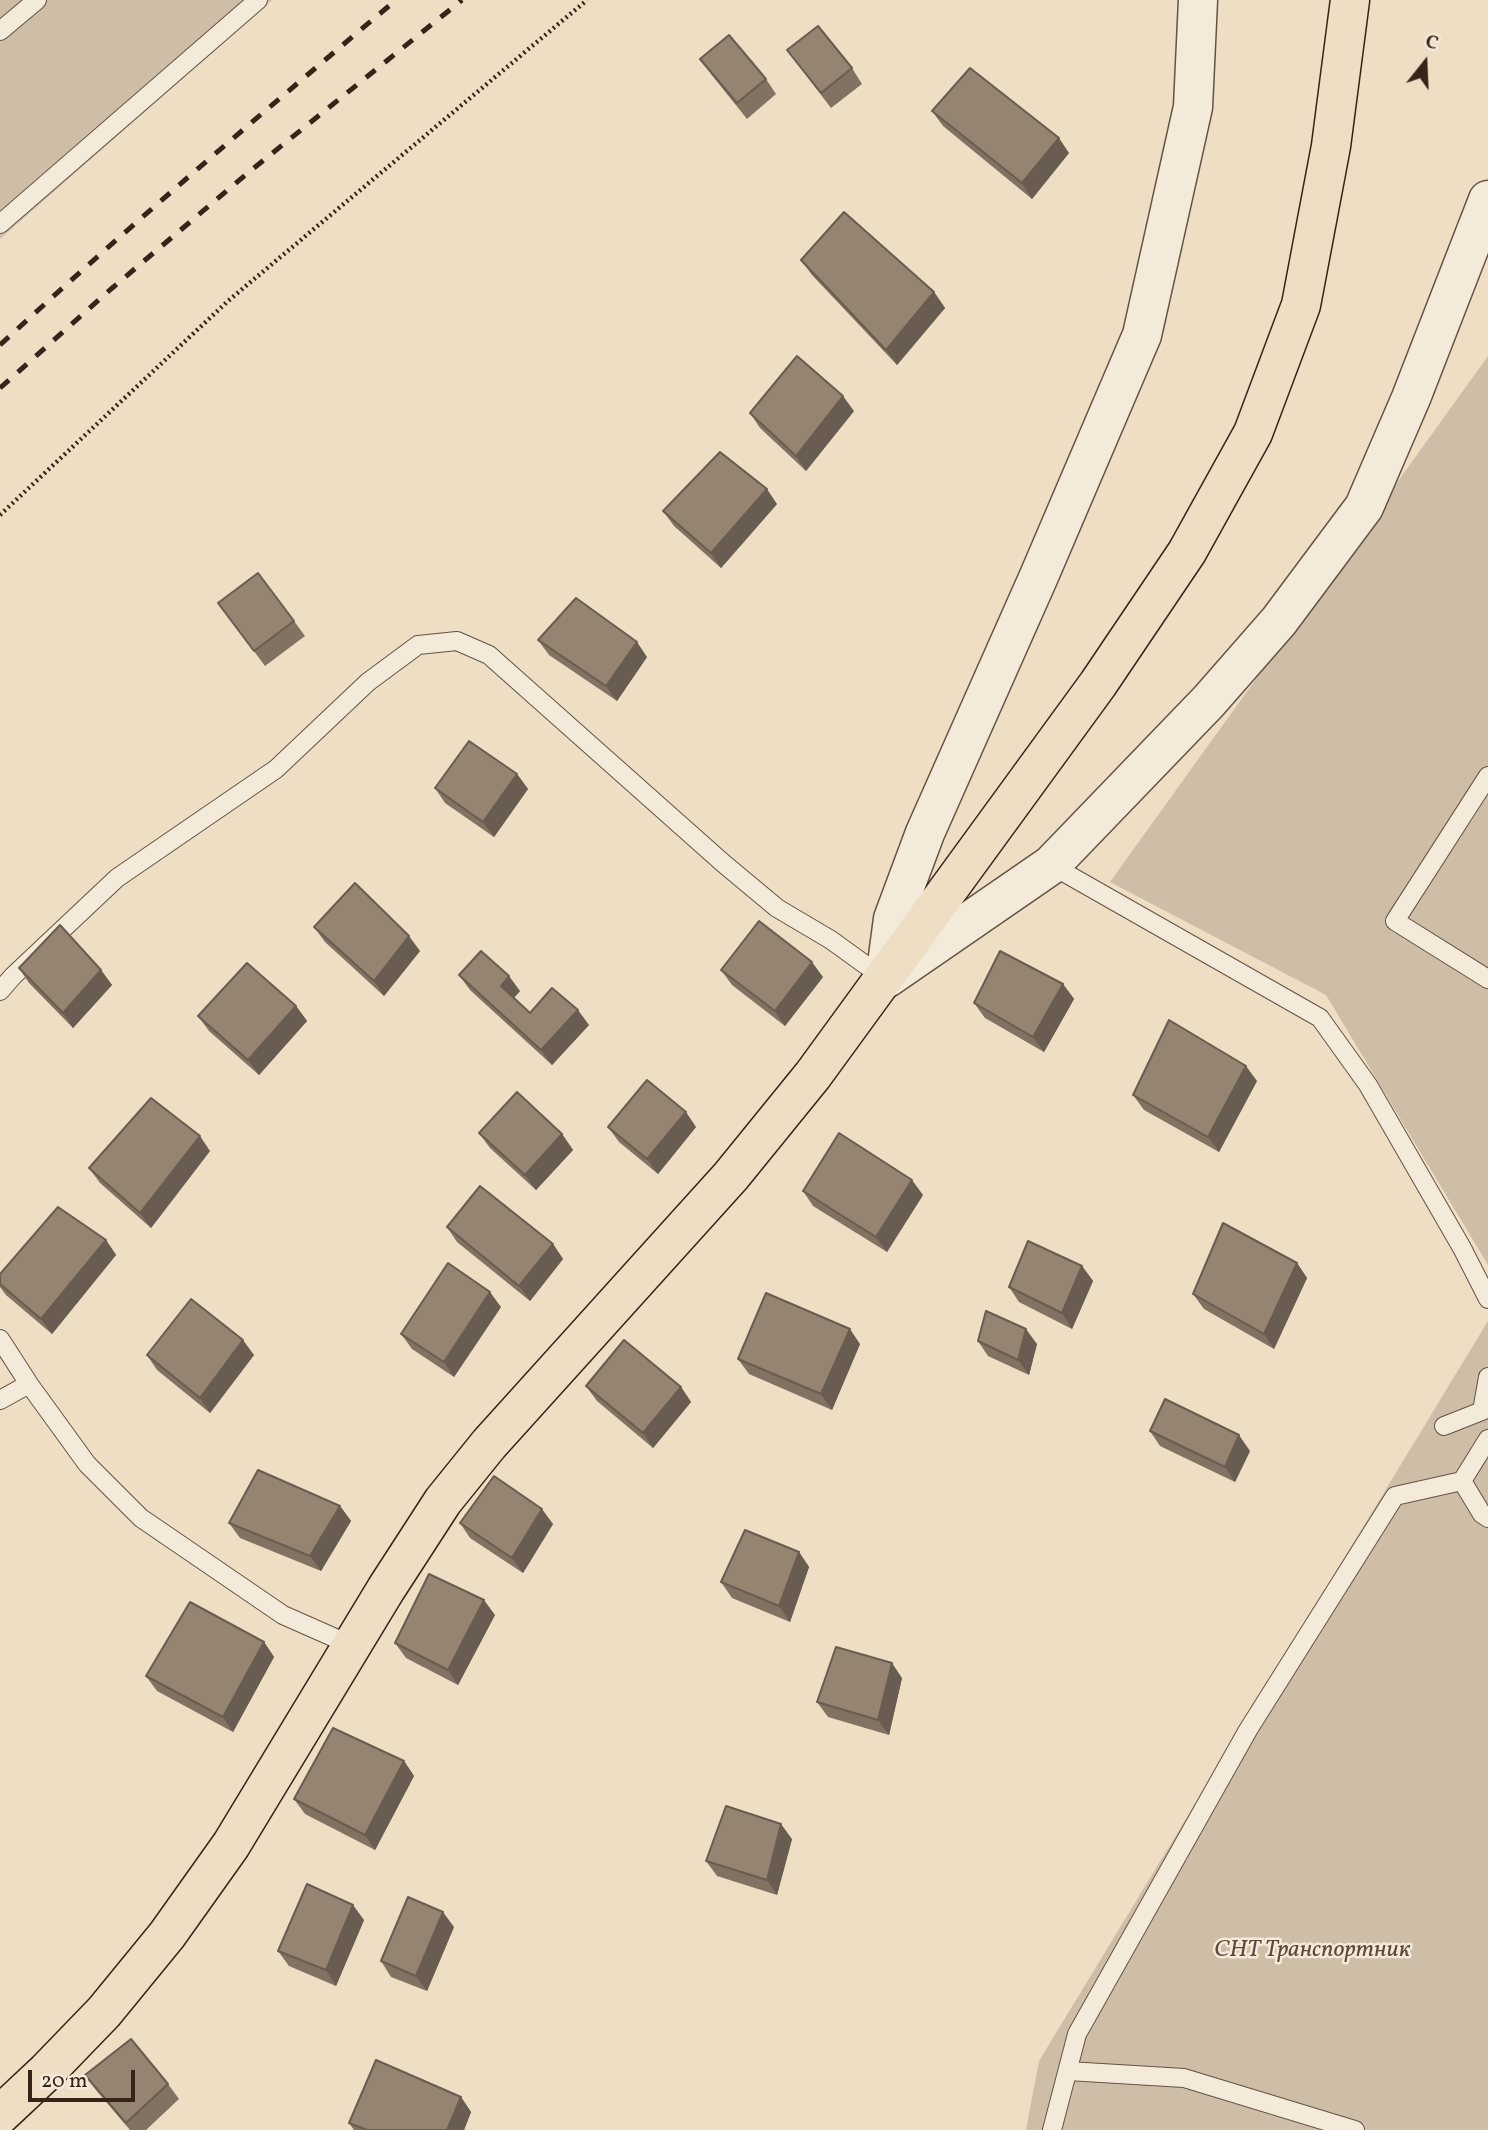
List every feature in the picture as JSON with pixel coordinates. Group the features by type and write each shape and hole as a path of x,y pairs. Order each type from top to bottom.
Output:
{"main road":[{"path":"0,2115 104,2012 167,1935 231,1845 351,1645 451,1491 537,1390 731,1176 813,1075 1098,684 1188,552 1253,433 1301,304 1331,146 1350,0"}],"street":[{"path":"885,979 893,919 925,833 1142,335 1193,107 1198,0"},
{"path":"885,979 1051,865 1209,701 1270,631 1364,507 1411,398 1488,200"}],"lane":[{"path":"0,31 37,0"},
{"path":"0,224 258,0"},
{"path":"0,991 117,878 276,769 368,682 418,645 457,641 489,654 777,908 831,940 885,979"},
{"path":"1488,776 1395,921 1488,979"},
{"path":"1051,865 1320,1018 1368,1085 1462,1248 1488,1299"},
{"path":"0,1339 87,1464 141,1517 283,1615 351,1645"},
{"path":"1444,1426 1482,1411 1488,1377"},
{"path":"0,1400 29,1384"},
{"path":"1052,2130 1077,2034 1248,1730 1395,1496 1462,1481 1488,1439"},
{"path":"1462,1481 1482,1514 1488,1518"},
{"path":"1068,2071 1184,2078 1354,2130"}],"path":[{"path":"0,514 228,301 587,0"}],"green space":[{"path":"0,0 272,0 0,239"},
{"path":"1488,356 1488,1265 1326,995 1110,882"},
{"name":"СНТ Транспортник","path":"1488,1321 1488,2130 1026,2130 1039,2061"}],"building":[{"path":"818,26 852,68 821,93 787,50"},
{"path":"729,35 766,79 737,103 700,59"},
{"path":"970,68 1059,138 1022,183 932,111"},
{"path":"844,212 934,292 886,350 801,260"},
{"path":"797,356 843,396 796,456 750,413"},
{"path":"720,452 767,489 711,553 663,511"},
{"path":"258,573 294,621 254,651 218,603"},
{"path":"576,598 637,642 606,686 538,640"},
{"path":"469,741 517,774 483,822 435,788"},
{"path":"355,883 409,936 374,981 314,927"},
{"path":"759,921 812,962 775,1011 721,970"},
{"path":"60,925 101,970 63,1013 19,968"},
{"path":"481,951 509,976 501,986 530,1013 552,988 578,1010 541,1050 459,975"},
{"path":"1000,951 1063,984 1033,1037 974,1003"},
{"path":"247,963 296,1006 248,1060 198,1016"},
{"path":"1169,1020 1246,1066 1208,1137 1133,1095"},
{"path":"647,1080 686,1112 647,1159 608,1127"},
{"path":"517,1092 562,1134 525,1175 479,1133"},
{"path":"151,1098 200,1136 140,1213 89,1168"},
{"path":"839,1133 912,1180 876,1237 803,1191"},
{"path":"480,1186 553,1244 519,1286 447,1227"},
{"path":"58,1207 106,1240 41,1319 0,1284 0,1274"},
{"path":"1223,1223 1297,1263 1264,1334 1193,1294"},
{"path":"1028,1241 1082,1266 1062,1313 1009,1287"},
{"path":"448,1263 490,1292 444,1362 401,1334"},
{"path":"766,1293 850,1329 821,1394 738,1359"},
{"path":"191,1299 243,1340 200,1398 147,1355"},
{"path":"986,1311 1026,1329 1018,1360 978,1341"},
{"path":"624,1340 681,1387 643,1433 586,1386"},
{"path":"1165,1399 1239,1435 1225,1467 1150,1431"},
{"path":"258,1470 340,1506 310,1556 229,1523"},
{"path":"494,1476 542,1509 512,1558 460,1523"},
{"path":"745,1530 799,1552 779,1606 721,1582"},
{"path":"429,1574 484,1600 448,1670 395,1643"},
{"path":"190,1602 264,1642 223,1717 146,1676"},
{"path":"836,1647 892,1663 878,1720 817,1702"},
{"path":"333,1728 404,1761 365,1835 294,1799"},
{"path":"726,1806 781,1824 767,1880 706,1861"},
{"path":"307,1884 353,1905 326,1970 278,1951"},
{"path":"408,1897 443,1912 416,1976 381,1961"},
{"path":"131,2039 168,2084 126,2123 85,2075"},
{"path":"376,2060 461,2097 447,2130 367,2130 349,2123"}],"railway":[{"path":"0,345 147,213 396,0"},
{"path":"0,388 249,172 462,0"}]}
